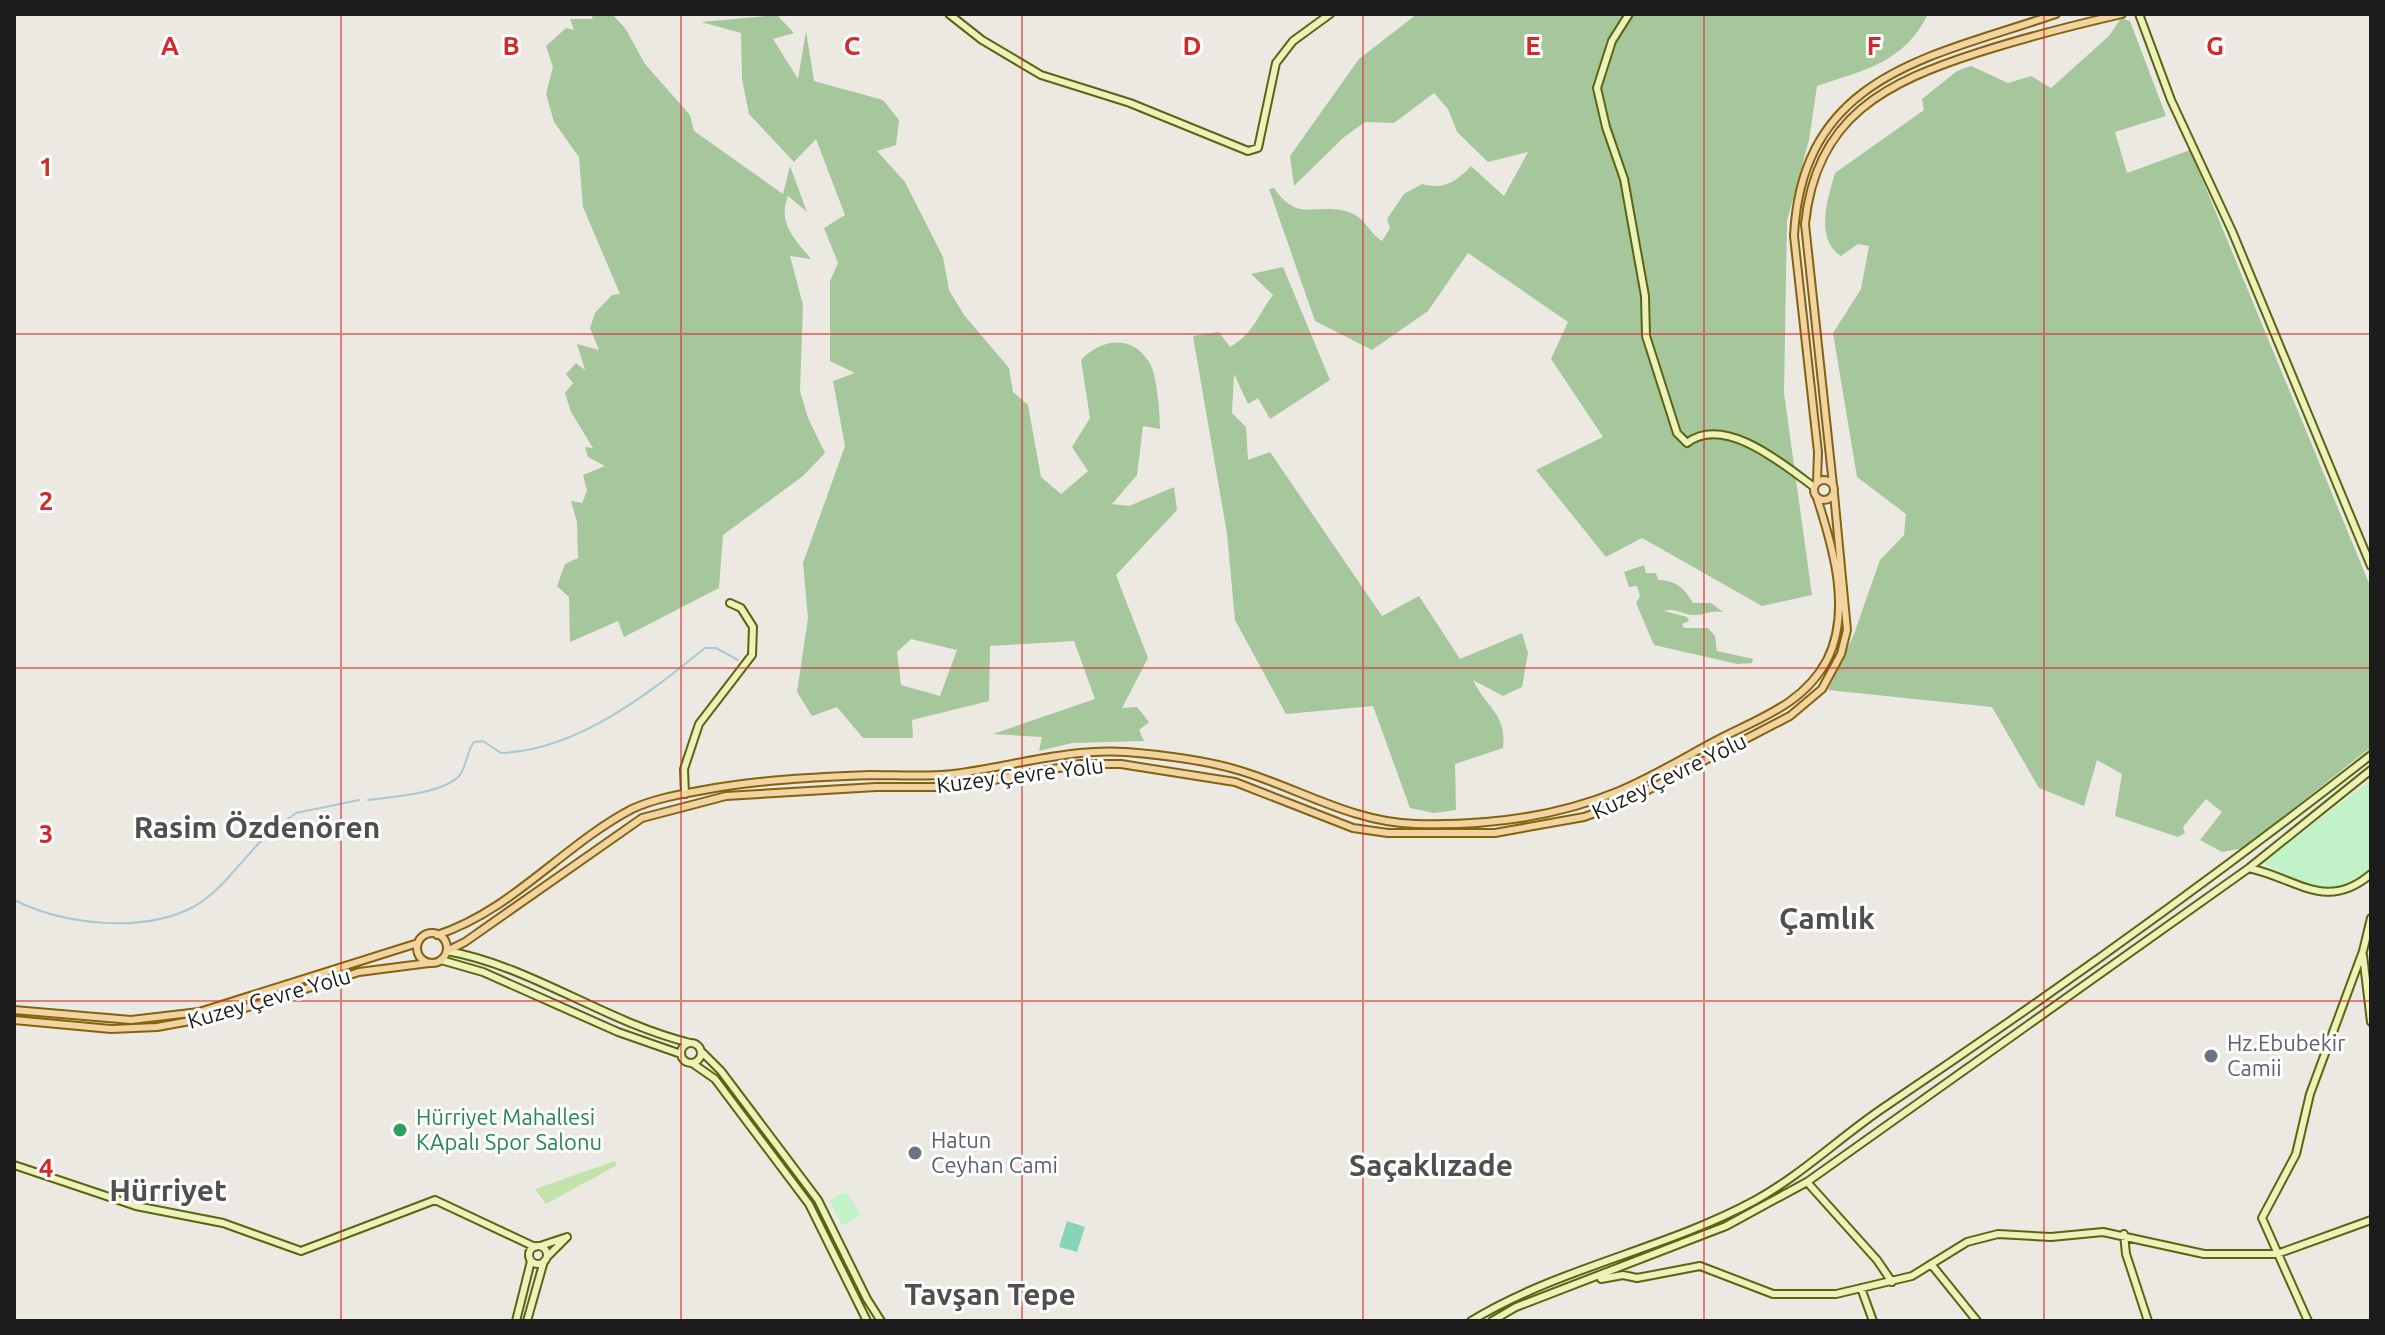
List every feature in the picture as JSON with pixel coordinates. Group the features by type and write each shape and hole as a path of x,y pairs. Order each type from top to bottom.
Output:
{"main road":[{"path":"2056,14 1923,57 1881,78 1842,112 1811,157 1795,210 1794,236 1818,452 1817,498 1827,501 1834,494 1805,224 1812,183 1829,144 1872,98 1917,74 2057,28 2122,14"},
{"path":"1816,485 1826,480 1833,485"},
{"name":"Kuzey Çevre Yolu","path":"447,951 465,942 564,869 642,818 726,796 876,787 956,787 1080,764 1121,764 1235,782 1353,828 1388,833 1495,833 1584,817 1623,803 1790,716 1822,689 1841,654 1847,630 1834,494"},
{"name":"Kuzey Çevre Yolu","path":"437,935 479,917 536,880 586,838 635,808 685,794 867,776 949,774 1076,753 1125,752 1239,770 1371,819 1414,824 1455,823 1493,821 1558,811 1624,789 1788,704 1815,679 1835,636 1838,598 1828,532 1817,498"},
{"path":"426,935 437,935 444,939 447,951 441,960 429,963 419,955 418,943 426,935"},
{"name":"Kuzey Çevre Yolu","path":"14,1010 131,1020 199,1012 418,943"},
{"name":"Kuzey Çevre Yolu","path":"14,1020 111,1029 157,1027 223,1015 359,972 429,963"}],"street":[{"path":"949,14 982,40 1041,75 1130,103 1248,151 1258,148 1276,63 1293,41 1330,14"},
{"path":"1629,14 1612,41 1597,88 1606,127 1624,179 1645,296 1646,336 1677,433 1687,443 1696,436 1721,434 1760,452 1816,485"},
{"path":"2139,14 2171,100 2232,231 2371,566"},
{"path":"685,794 684,769 699,724 752,655 753,627 741,608 730,603"},
{"path":"1471,1321 1538,1286 1612,1257 1664,1242 1752,1202 1802,1173 1878,1112 1948,1067 2116,949 2371,755"},
{"path":"1492,1321 1507,1311 1726,1226 1807,1182 2249,868 2371,770"},
{"path":"2249,868 2280,875 2324,893 2340,894 2371,874"},
{"path":"2308,1321 2262,1218 2296,1154 2310,1094 2363,951 2371,918"},
{"path":"447,951 522,975 631,1026 696,1044 722,1072 818,1200 881,1321"},
{"path":"2363,951 2371,1022"},
{"path":"441,960 483,972 618,1032 681,1054 684,1060 715,1079 809,1204 867,1321"},
{"path":"681,1054 690,1043"},
{"path":"692,1063 698,1060 702,1052"},
{"path":"1890,1104 1898,1115"},
{"path":"1878,1112 1886,1123"},
{"path":"14,1165 136,1206 223,1223 285,1248 301,1251 435,1200 513,1239 545,1251 527,1321"},
{"path":"1807,1182 1877,1260 1892,1282"},
{"path":"1586,1281 1623,1275 1637,1278 1700,1266 1773,1294 1824,1295 1892,1282 1931,1264 1967,1242 1998,1234 2051,1237 2124,1234 2204,1254 2277,1254 2371,1220"},
{"path":"2124,1234 2126,1254 2148,1321"},
{"path":"516,1321 530,1258 537,1247 567,1237 544,1260"},
{"path":"513,1239 530,1258 544,1260"},
{"path":"1931,1264 1977,1321"},
{"path":"1861,1288 1873,1321"}],"green space":[{"path":"593,14 612,14 625,28 645,64 690,115 694,131 783,194 790,166 807,212 788,196 786,223 811,259 790,256 803,305 800,391 808,418 825,453 803,476 723,535 719,588 624,637 618,621 570,642 569,597 557,586 565,564 578,558 577,522 571,501 582,503 587,491 583,475 605,466 588,457 585,447 593,448 571,412 565,393 573,383 566,374 576,363 585,370 577,344 599,350 590,328 595,313 612,295 620,294 583,207 579,157 554,122 546,94 553,67 546,46 566,28 574,30 570,19 592,19"},
{"path":"1417,14 1928,14 1918,31 1895,54 1866,69 1817,86 1809,140 1787,221 1784,393 1812,595 1762,606 1642,538 1606,557 1536,470 1603,437 1551,359 1568,322 1468,253 1428,311 1372,350 1315,321 1269,189 1274,188 1283,199 1300,209 1349,212 1382,241 1390,228 1387,219 1404,194 1422,184 1437,186 1449,183 1471,166 1504,196 1528,152 1488,162 1457,132 1448,109 1434,93 1394,123 1365,122 1343,138 1294,186 1290,156 1359,59"},
{"path":"777,15 794,33 773,39 798,79 806,31 814,81 883,100 899,120 896,145 877,151 905,182 943,257 949,290 964,315 1009,368 1013,392 1028,405 1041,477 1061,494 1088,471 1072,447 1090,418 1081,360 1098,348 1116,343 1134,347 1149,362 1156,384 1160,429 1143,426 1137,475 1112,504 1129,506 1174,487 1177,510 1116,575 1148,658 1122,708 1137,707 1149,722 1139,730 1144,741 1072,743 1039,751 1042,737 993,734 1095,699 1074,641 990,646 989,701 912,720 913,738 863,738 837,707 812,716 797,692 808,618 803,563 845,446 833,381 855,373 830,361 830,281 838,263 824,228 845,215 816,139 794,162 749,114 742,79 741,33 701,22","holes":["911,639 957,650 940,696 901,685 897,652"]},
{"path":"2121,18 2130,21 2166,116 2115,132 2127,173 2190,150 2371,588 2371,747 2244,848 2222,852 2200,840 2222,812 2206,799 2183,827 2185,833 2178,837 2115,816 2122,774 2097,760 2084,806 2039,788 1992,707 1828,690 1854,634 1880,560 1904,535 1906,514 1857,477 1833,333 1861,289 1869,246 1858,244 1841,256 1828,239 1825,217 1835,173 1924,110 1922,99 1957,71 1971,66 2008,83 2031,76 2051,88 2109,36"},
{"path":"1283,267 1330,380 1270,419 1258,398 1248,404 1234,374 1232,413 1246,427 1248,460 1270,452 1382,616 1419,596 1460,659 1522,633 1528,653 1522,687 1503,696 1473,680 1499,719 1503,748 1455,764 1456,810 1434,813 1410,808 1373,706 1286,714 1235,620 1227,534 1193,336 1219,332 1230,347 1238,341 1250,330 1273,295 1251,274"},
{"path":"1644,565 1646,573 1656,573 1658,580 1679,586 1693,603 1711,603 1723,612 1692,615 1664,611 1687,617 1689,621 1682,624 1684,628 1708,628 1715,636 1717,651 1753,659 1752,663 1737,664 1654,645 1636,603 1640,596 1637,586 1629,587 1624,572"},
{"path":"2371,780 2371,868 2355,879 2329,888 2305,884 2262,863"},
{"path":"615,1161 617,1165 546,1204 535,1189"},
{"path":"846,1191 861,1215 842,1226 830,1201"},
{"path":"1067,1221 1085,1227 1077,1252 1059,1247"}],"waterway":[{"path":"368,800 416,794 451,782 462,772 474,742 483,741 501,753 530,750 584,731 636,701 705,648 716,648 738,660"},
{"path":"269,833 296,813 359,800"},
{"path":"14,900 56,915 104,923 128,923 174,915 204,900 262,840"}],"place":[{"name":"Hz.Ebubekir Camii","path":"2211,1056"},
{"name":"Hürriyet Mahallesi KApalı Spor Salonu","path":"400,1130"},
{"name":"Hatun Ceyhan Cami","path":"915,1153"}],"district":[{"name":"Rasim Özdenören","path":"257,828"},
{"name":"Çamlık","path":"1827,919"},
{"name":"Saçaklızade","path":"1431,1166"},
{"name":"Hürriyet","path":"168,1191"},
{"name":"Tavşan Tepe","path":"990,1295"}]}
